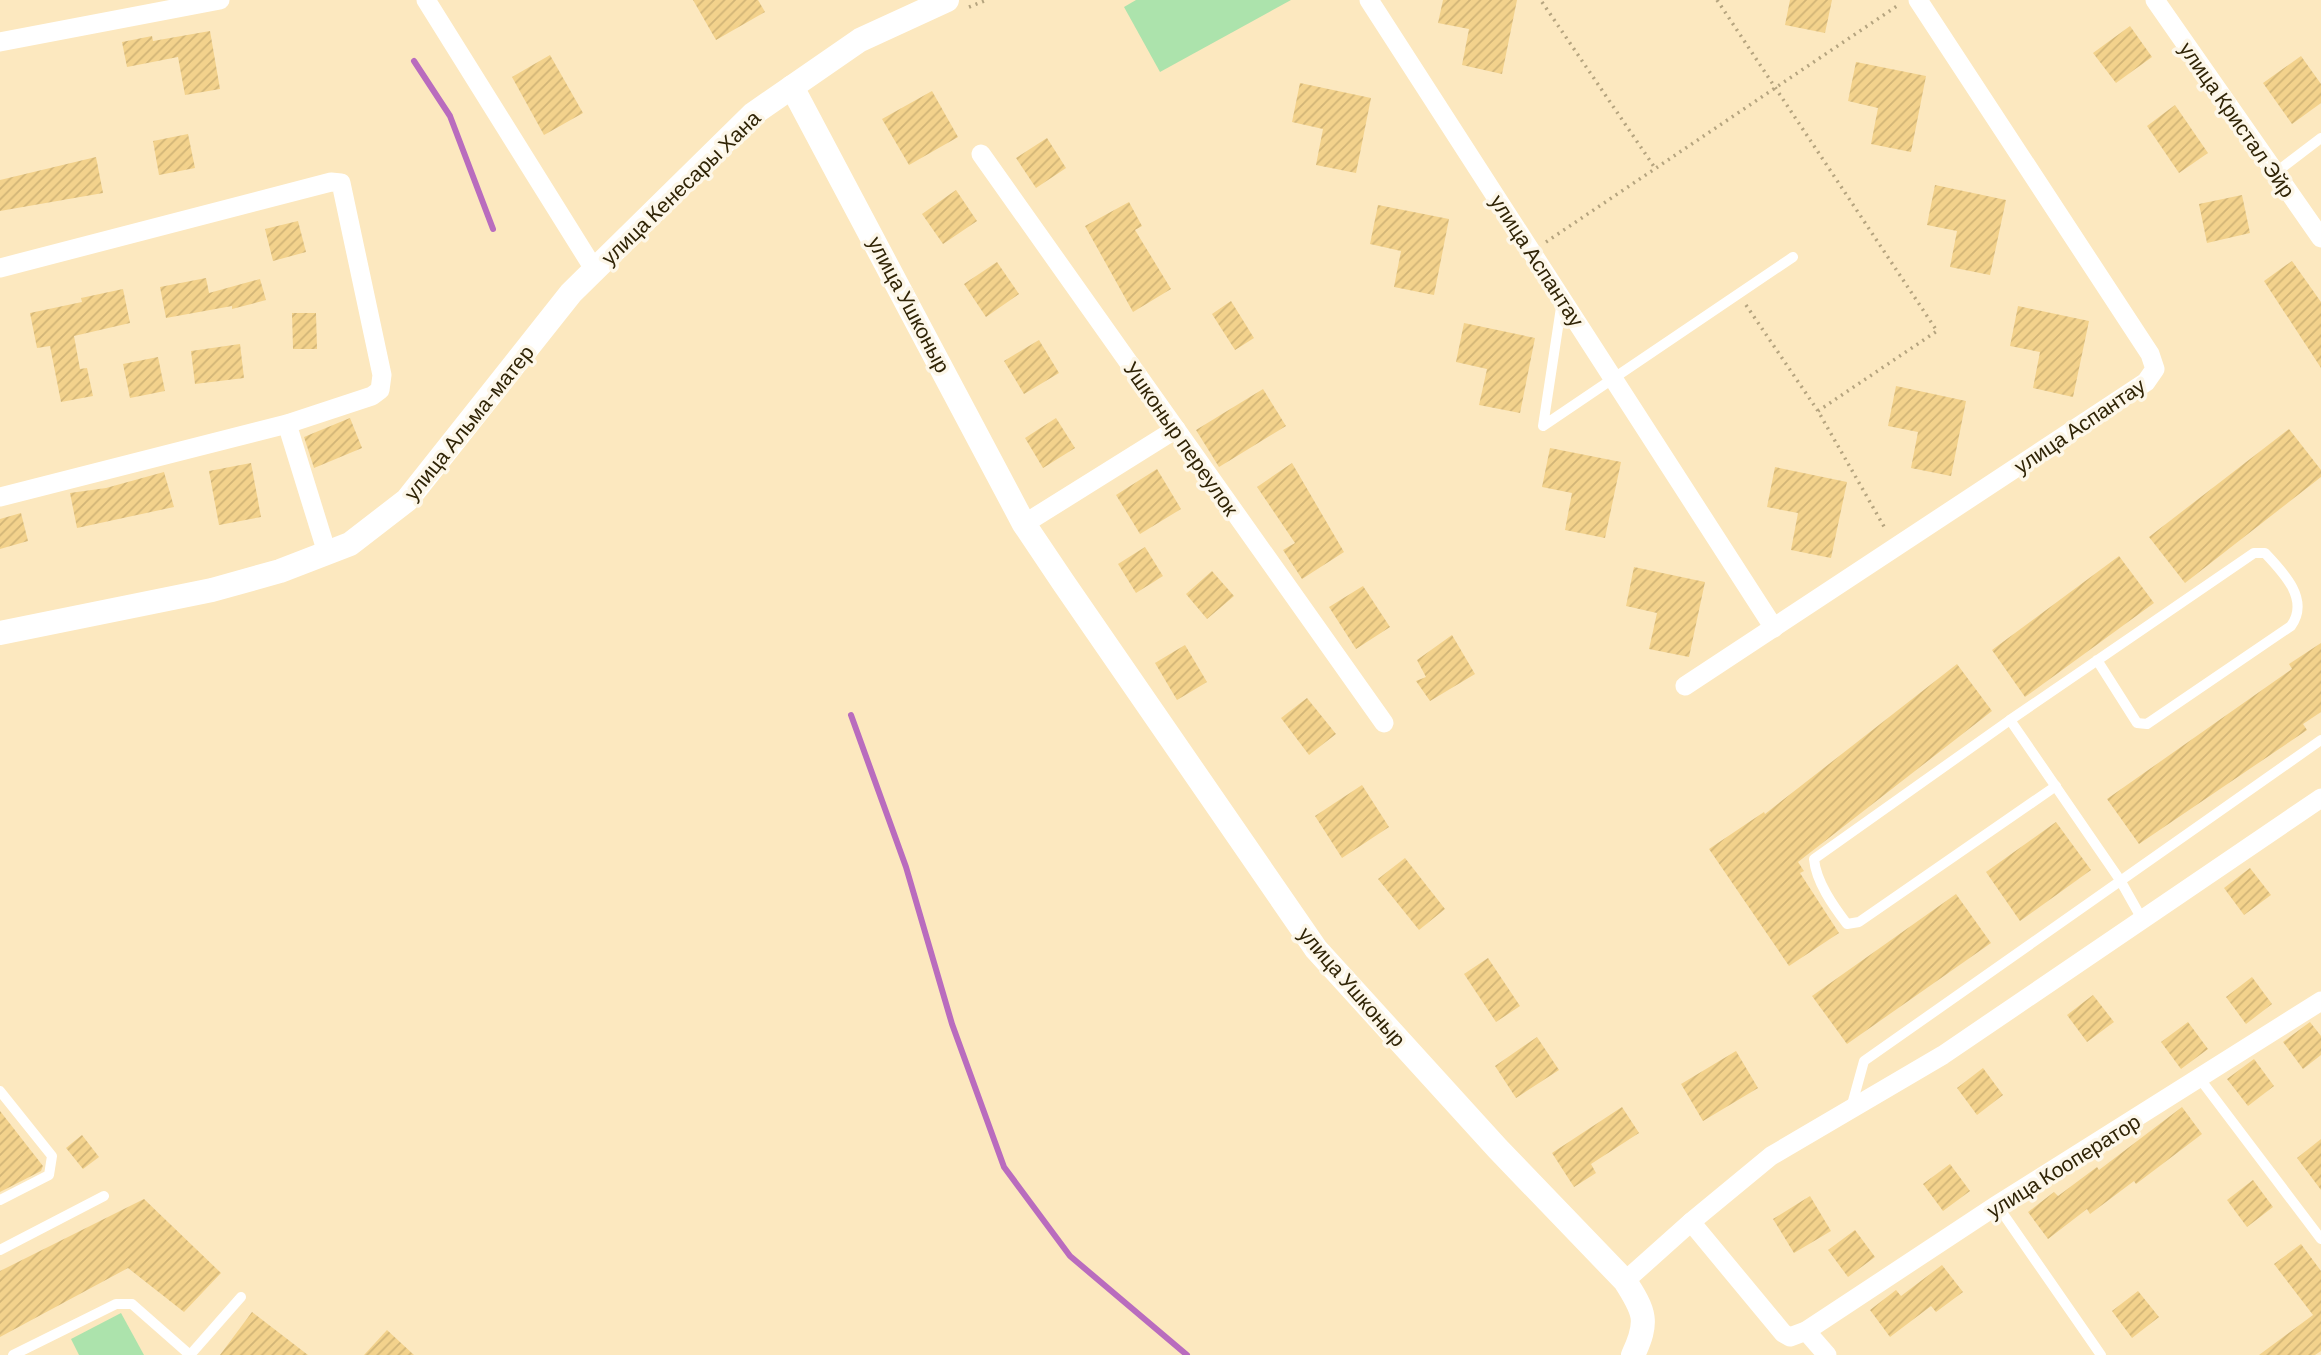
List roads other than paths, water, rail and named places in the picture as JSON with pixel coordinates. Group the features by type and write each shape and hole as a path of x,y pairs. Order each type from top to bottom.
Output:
{"street":[{"path":"0,42 220,0"},
{"path":"426,0 594,269"},
{"name":"улица Аспантау","path":"1369,0 1774,628"},
{"name":"улица Аспантау","path":"1685,686 2147,382 2155,369 2150,354 1917,0"},
{"name":"улица Кристал Эйр","path":"2155,0 2321,238"},
{"name":"улица Кенесары Хана","path":"594,269 753,114 860,40 955,4"},
{"name":"улица Ушконыр","path":"792,87 1024,524 1316,949 1498,1149 1625,1282 1640,1306 1645,1325 1633,1355"},
{"name":"Ушконыр переулок","path":"981,154 1384,723"},
{"path":"0,268 331,181 341,183 382,375 380,390 372,396 287,424 0,497"},
{"name":"улица Альма-матер","path":"0,632 212,590 279,571 350,544 407,500 571,293 594,269"},
{"path":"287,424 327,552"},
{"path":"1024,524 1176,429"},
{"path":"1625,1282 1691,1222 1771,1156 1943,1055 2321,798"},
{"name":"улица Кооператор","path":"1806,1331 1997,1205 2321,1001"},
{"path":"1691,1222 1783,1333 1790,1337 1806,1331 1827,1355"}],"lane":[{"path":"2275,173 2321,138"},
{"path":"1562,297 1543,426 1793,257"},
{"path":"2056,786 1859,922 1847,924 1815,870 1814,859 2010,720 2097,660 2254,552 2264,553 2277,565 2300,602 2300,614 2291,626 2147,724 2137,723 2097,660"},
{"path":"2010,720 2120,880 2142,919"},
{"path":"1851,1108 1864,1060 2321,740"},
{"path":"2200,1079 2321,1239"},
{"path":"0,1091 52,1156 49,1175 0,1200"},
{"path":"0,1250 104,1196"},
{"path":"1997,1205 2101,1355"},
{"path":"13,1355 116,1304 132,1304 190,1355 241,1297"}],"waterway":[{"path":"414,61 450,116 493,229"},
{"path":"851,715 906,867 952,1024 1004,1167 1070,1256 1187,1355"}]}
